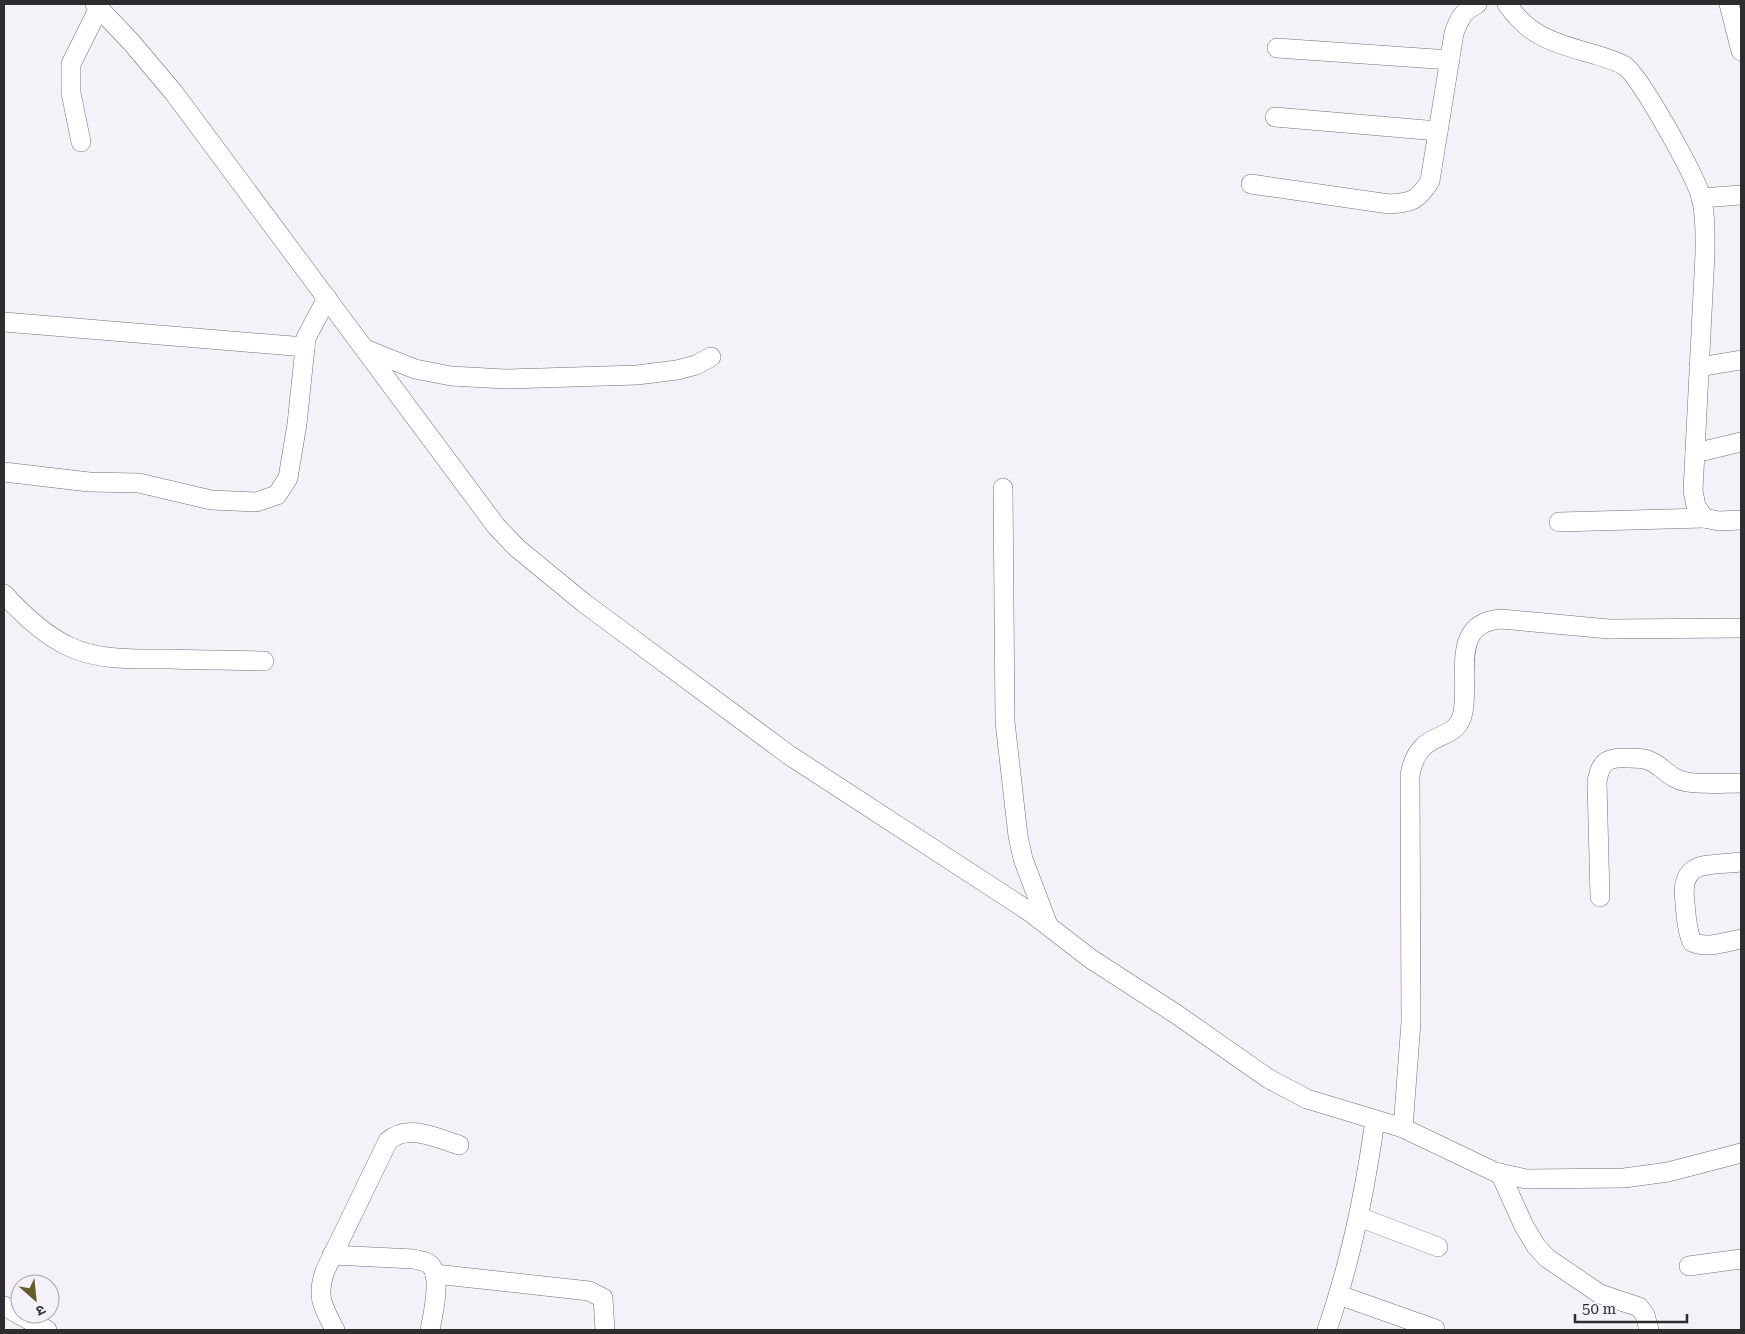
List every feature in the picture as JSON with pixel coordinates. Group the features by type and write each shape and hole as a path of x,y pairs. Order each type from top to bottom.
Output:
{"street":[{"path":"1251,184 1389,204 1405,203 1420,197 1430,181 1450,60 1459,18 1470,7 1477,4"},
{"path":"1507,4 1530,30 1546,40 1610,59 1625,66 1635,76 1692,174 1701,198 1705,222 1693,491 1696,506 1704,518"},
{"path":"1730,4 1740,38"},
{"path":"81,142 71,92 71,64 97,6 132,43 174,93 496,526 517,548 584,603 789,755 1048,926 1091,959 1176,1014 1269,1079 1307,1099 1403,1128 1500,1173 1526,1179 1624,1178 1668,1172 1741,1153"},
{"path":"1277,48 1450,60"},
{"path":"1275,117 1438,131"},
{"path":"1701,198 1741,194"},
{"path":"4,472 89,482 139,483 211,500 266,501 277,495 288,478 298,424 306,338 327,298"},
{"path":"4,323 305,347"},
{"path":"364,348 415,369 451,376 506,379 637,375 677,370 696,365 711,358"},
{"path":"1699,367 1741,360"},
{"path":"1695,452 1741,442"},
{"path":"1003,488 1005,722 1018,836 1023,859 1048,926"},
{"path":"1559,522 1704,518 1719,521 1741,520"},
{"path":"4,594 20,612 46,632 70,646 94,655 143,659 264,661"},
{"path":"1403,1128 1411,1022 1410,774 1412,764 1423,744 1458,728 1461,722 1464,712 1466,649 1469,636 1478,625 1488,620 1501,619 1609,630 1741,628"},
{"path":"1600,897 1597,782 1598,772 1604,763 1613,757 1643,758 1656,763 1675,779 1687,782 1741,782"},
{"path":"1741,862 1696,868 1689,872 1684,879 1683,891 1688,934 1692,942 1700,945 1709,945 1741,939"},
{"path":"1327,1330 1339,1295 1359,1218 1375,1120"},
{"path":"335,1330 323,1307 319,1286 332,1255 388,1141 404,1132 414,1132 459,1145"},
{"path":"1500,1173 1524,1226 1536,1246 1547,1258 1600,1294 1639,1307 1645,1314 1649,1330"},
{"path":"1359,1218 1438,1247"},
{"path":"332,1255 426,1262 432,1266 437,1278 430,1330"},
{"path":"1689,1266 1741,1259"},
{"path":"435,1274 597,1294 603,1298 605,1330"},
{"path":"1339,1295 1435,1329"},
{"path":"4,1306 47,1330"}]}
